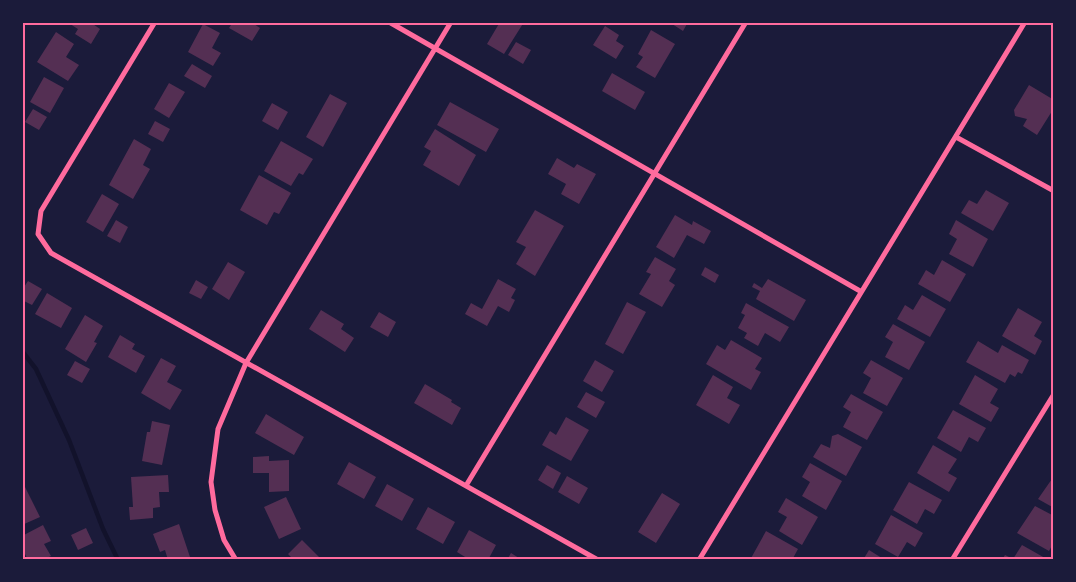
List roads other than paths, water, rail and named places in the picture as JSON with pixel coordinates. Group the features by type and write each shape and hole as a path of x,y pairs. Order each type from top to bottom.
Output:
{"street":[{"path":"155,22 41,211 38,234 51,253 246,363 467,484 598,560"},
{"path":"389,22 654,172 860,292"},
{"path":"236,560 224,540 215,510 211,482 218,429 246,363 451,22"},
{"path":"467,484 746,22"},
{"path":"699,560 1025,22"},
{"path":"956,137 1054,191"},
{"path":"952,560 1054,394"}],"waterway":[{"path":"22,351 36,369 69,440 103,529 118,560"}]}
